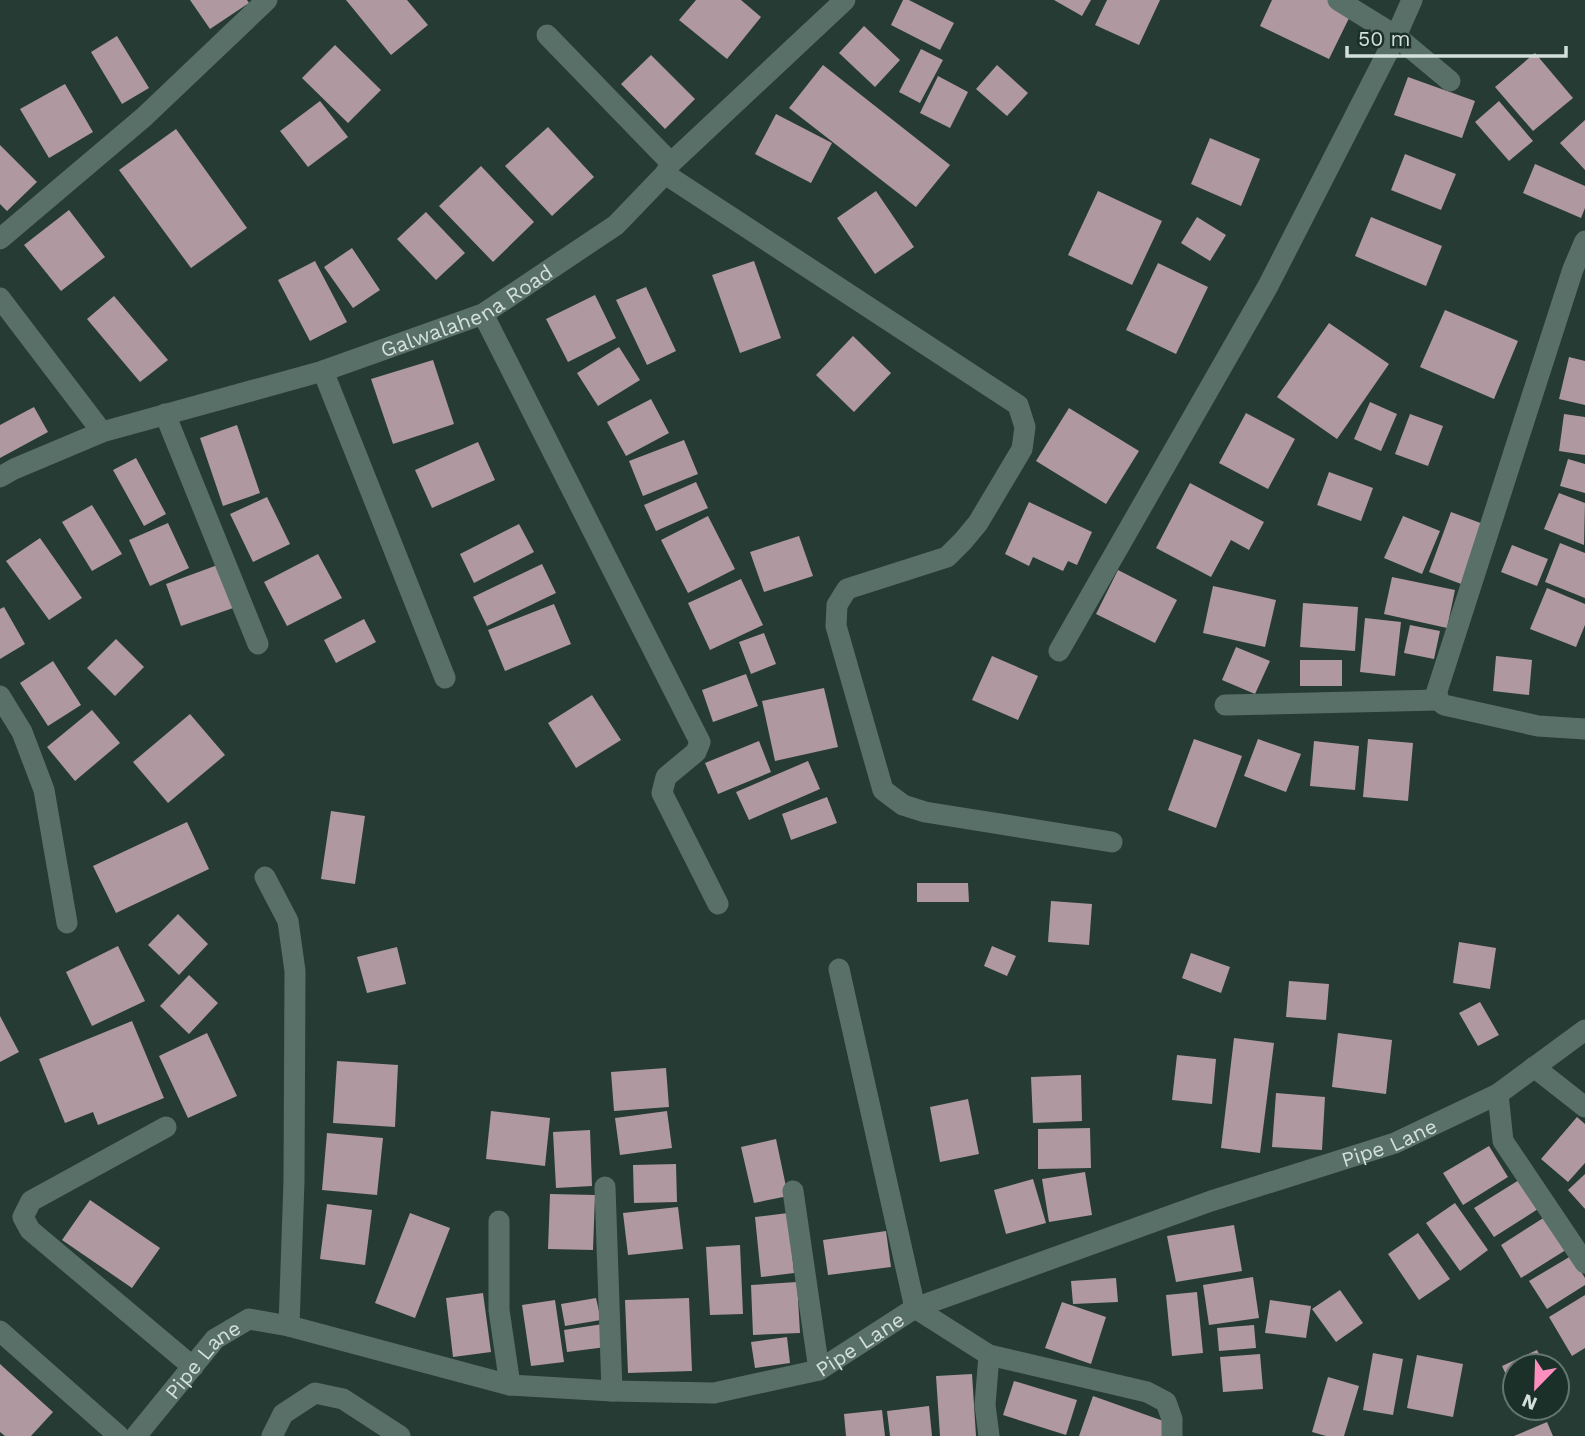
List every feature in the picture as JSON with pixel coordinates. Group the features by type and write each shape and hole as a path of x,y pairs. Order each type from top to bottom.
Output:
{"street":[{"path":"0,239 144,117 267,0"},
{"name":"Galwalahena Road","path":"0,477 102,432 323,371 484,314 616,225 668,169 845,0"},
{"path":"1338,0 1396,36 1450,81"},
{"path":"1059,651 1268,286 1412,0"},
{"path":"547,34 668,169 1018,405 1025,427 1022,449 978,523 947,557 847,589 837,605 836,626 883,790 904,805 925,812 1112,842"},
{"path":"1438,700 1437,691 1449,651 1569,282 1585,241"},
{"path":"0,299 102,432"},
{"path":"484,314 700,742 696,752 666,777 662,793 718,904"},
{"path":"323,371 445,678"},
{"path":"165,414 257,644"},
{"path":"0,696 22,732 44,790 67,923"},
{"path":"1224,705 1438,700 1444,705 1538,726 1585,729"},
{"path":"265,877 288,921 295,971 294,1181 289,1326"},
{"path":"839,969 915,1308 989,1355 1147,1392 1166,1402 1172,1419 1172,1436"},
{"name":"Pipe Lane","path":"136,1436 215,1339 249,1319 289,1326 510,1385 714,1393 819,1370 915,1308 1211,1201 1395,1143 1498,1094 1585,1030"},
{"path":"1534,1067 1585,1107"},
{"path":"1498,1094 1503,1141 1585,1263"},
{"path":"166,1126 31,1201 23,1217 30,1230 193,1367"},
{"path":"605,1188 612,1391"},
{"path":"793,1191 819,1370"},
{"path":"499,1220 499,1310 510,1385"},
{"path":"0,1331 119,1436"},
{"path":"989,1355 985,1405 989,1436"},
{"path":"272,1436 283,1414 315,1393 343,1399 400,1436"}],"building":[{"path":"190,0 247,0 249,3 210,29"},
{"path":"346,0 407,0 428,25 391,55"},
{"path":"696,0 741,0 761,17 727,59 679,20"},
{"path":"903,0 909,0 954,23 940,50 891,25"},
{"path":"1054,0 1091,0 1082,16"},
{"path":"1107,0 1160,0 1139,45 1095,25"},
{"path":"1272,0 1332,0 1353,10 1329,59 1260,26"},
{"path":"864,26 900,60 875,87 839,53"},
{"path":"117,36 149,88 122,104 91,52"},
{"path":"335,45 381,90 348,123 302,78"},
{"path":"921,49 943,60 920,103 899,92"},
{"path":"1535,53 1573,98 1533,131 1495,87"},
{"path":"651,55 695,99 665,129 621,84"},
{"path":"823,65 950,165 916,207 789,108"},
{"path":"997,65 1028,93 1007,116 976,89"},
{"path":"938,76 968,92 950,128 920,113"},
{"path":"1408,77 1475,101 1462,138 1394,115"},
{"path":"65,84 93,132 49,158 20,109"},
{"path":"320,101 348,137 308,167 280,131"},
{"path":"1499,101 1533,141 1509,161 1475,122"},
{"path":"776,114 832,143 811,183 755,154"},
{"path":"1585,120 1585,170 1560,143"},
{"path":"548,127 594,177 552,216 505,166"},
{"path":"176,129 247,228 191,268 119,170"},
{"path":"1210,138 1260,159 1241,206 1191,184"},
{"path":"0,145 37,182 7,211 0,204"},
{"path":"1405,154 1456,174 1441,210 1391,190"},
{"path":"1535,164 1585,186 1585,208 1581,218 1523,193"},
{"path":"481,166 534,222 493,262 439,206"},
{"path":"876,191 914,247 875,274 837,218"},
{"path":"1098,191 1162,221 1132,285 1068,255"},
{"path":"69,210 105,257 61,291 24,245"},
{"path":"426,212 465,253 436,280 397,239"},
{"path":"1197,217 1226,235 1210,261 1181,243"},
{"path":"1371,217 1442,246 1426,286 1355,256"},
{"path":"352,248 380,290 353,308 324,267"},
{"path":"315,261 347,322 310,341 278,280"},
{"path":"754,261 781,338 740,353 712,275"},
{"path":"1158,263 1208,287 1176,354 1126,330"},
{"path":"646,287 676,351 647,365 616,300"},
{"path":"595,295 616,338 568,362 546,319"},
{"path":"114,296 168,360 140,382 87,319"},
{"path":"1445,310 1518,341 1494,399 1420,367"},
{"path":"1329,323 1389,364 1337,439 1277,397"},
{"path":"853,336 891,373 854,412 816,375"},
{"path":"619,347 640,380 598,406 577,373"},
{"path":"1569,357 1585,361 1585,405 1559,399"},
{"path":"433,360 454,424 393,444 371,379"},
{"path":"651,399 669,433 626,456 607,422"},
{"path":"1370,402 1397,414 1381,451 1354,439"},
{"path":"34,407 48,432 0,458 0,425"},
{"path":"1069,408 1139,451 1106,504 1036,461"},
{"path":"1246,413 1295,439 1268,489 1219,463"},
{"path":"1410,414 1443,426 1428,466 1395,454"},
{"path":"1564,414 1585,417 1585,455 1559,451"},
{"path":"237,425 260,493 223,506 200,438"},
{"path":"684,440 698,474 643,496 629,461"},
{"path":"478,442 495,480 432,508 415,470"},
{"path":"136,458 166,514 144,526 113,470"},
{"path":"1568,459 1585,464 1585,493 1560,486"},
{"path":"1329,472 1373,488 1361,521 1317,505"},
{"path":"696,482 708,508 656,531 644,505"},
{"path":"1190,483 1264,522 1249,550 1231,540 1211,577 1156,548"},
{"path":"1559,493 1585,503 1584,545 1544,529"},
{"path":"267,497 290,544 253,562 230,514"},
{"path":"1029,502 1092,532 1077,565 1068,561 1063,571 1033,557 1029,566 1005,554"},
{"path":"92,505 122,554 92,571 62,522"},
{"path":"1451,512 1486,525 1464,585 1429,572"},
{"path":"708,516 735,569 688,593 661,540"},
{"path":"1403,516 1440,531 1422,574 1384,558"},
{"path":"168,523 189,568 150,586 129,540"},
{"path":"519,524 534,552 474,583 460,554"},
{"path":"799,536 813,576 764,592 750,552"},
{"path":"40,538 82,598 49,620 6,561"},
{"path":"1560,543 1585,553 1585,598 1545,582"},
{"path":"1512,545 1548,559 1537,586 1501,572"},
{"path":"318,554 342,598 287,626 264,582"},
{"path":"223,563 239,606 181,626 166,584"},
{"path":"542,564 556,593 487,626 473,597"},
{"path":"1118,570 1177,600 1155,643 1096,614"},
{"path":"1392,577 1455,590 1447,628 1384,614"},
{"path":"741,579 763,625 710,650 688,603"},
{"path":"1213,586 1276,600 1265,647 1203,633"},
{"path":"1547,588 1585,604 1585,625 1576,647 1530,629"},
{"path":"1303,603 1358,607 1355,651 1300,647"},
{"path":"554,604 571,644 505,671 488,630"},
{"path":"4,607 25,644 0,659 0,609"},
{"path":"1365,618 1401,622 1395,676 1360,672"},
{"path":"364,619 376,642 336,663 324,640"},
{"path":"1410,625 1440,631 1434,659 1404,653"},
{"path":"764,633 776,664 751,674 739,642"},
{"path":"116,639 144,667 115,696 87,668"},
{"path":"1236,647 1270,661 1255,694 1222,680"},
{"path":"992,656 1038,676 1018,720 972,700"},
{"path":"1496,656 1532,660 1529,695 1493,691"},
{"path":"1300,660 1342,660 1342,686 1300,686"},
{"path":"53,661 81,705 48,726 20,683"},
{"path":"746,674 758,706 713,722 702,690"},
{"path":"824,688 838,747 775,761 762,701"},
{"path":"592,695 621,740 576,768 548,723"},
{"path":"92,710 120,743 75,781 47,747"},
{"path":"190,714 225,755 168,803 133,762"},
{"path":"1194,739 1242,756 1216,828 1168,810"},
{"path":"1258,739 1301,754 1286,792 1244,776"},
{"path":"1368,739 1413,743 1408,801 1363,797"},
{"path":"759,741 771,772 718,794 705,763"},
{"path":"1314,741 1359,746 1355,790 1310,786"},
{"path":"808,761 820,789 749,820 736,792"},
{"path":"827,797 837,823 791,840 782,814"},
{"path":"331,811 365,816 355,884 321,879"},
{"path":"187,822 209,869 116,913 93,866"},
{"path":"917,883 968,883 969,902 917,902"},
{"path":"1051,901 1092,904 1089,945 1048,942"},
{"path":"178,914 208,944 179,975 148,945"},
{"path":"1459,942 1496,948 1490,989 1453,983"},
{"path":"118,946 145,1001 92,1026 66,972"},
{"path":"992,946 1016,956 1007,976 984,966"},
{"path":"397,947 406,984 367,993 357,957"},
{"path":"1191,953 1230,967 1221,993 1182,978"},
{"path":"189,975 218,1003 189,1034 160,1006"},
{"path":"1289,981 1329,984 1326,1020 1286,1017"},
{"path":"1480,1002 1499,1035 1478,1046 1459,1013"},
{"path":"0,1016 19,1052 0,1062"},
{"path":"132,1021 164,1098 98,1125 93,1112 65,1123 39,1059"},
{"path":"207,1033 237,1096 188,1118 159,1056"},
{"path":"1338,1033 1392,1040 1386,1094 1332,1087"},
{"path":"1234,1038 1274,1043 1260,1153 1221,1148"},
{"path":"1177,1055 1216,1059 1212,1104 1172,1100"},
{"path":"337,1061 398,1065 395,1127 333,1123"},
{"path":"666,1068 669,1107 614,1111 611,1072"},
{"path":"1081,1075 1082,1121 1033,1123 1031,1077"},
{"path":"1276,1093 1325,1097 1322,1150 1272,1147"},
{"path":"968,1099 979,1154 940,1162 930,1107"},
{"path":"491,1111 550,1118 545,1166 486,1159"},
{"path":"667,1111 672,1148 620,1155 615,1118"},
{"path":"1577,1117 1585,1124 1585,1163 1568,1182 1541,1159"},
{"path":"1090,1128 1091,1168 1038,1169 1038,1129"},
{"path":"590,1130 592,1186 556,1188 553,1132"},
{"path":"327,1133 383,1138 377,1195 322,1190"},
{"path":"776,1139 788,1196 754,1203 741,1147"},
{"path":"1489,1146 1508,1177 1463,1205 1443,1173"},
{"path":"676,1164 677,1202 634,1203 633,1165"},
{"path":"1085,1172 1092,1215 1049,1222 1042,1179"},
{"path":"1585,1174 1585,1209 1568,1190"},
{"path":"1033,1179 1046,1223 1006,1234 994,1190"},
{"path":"1519,1180 1538,1209 1494,1237 1474,1208"},
{"path":"550,1194 595,1195 593,1250 548,1249"},
{"path":"90,1200 160,1248 132,1288 62,1240"},
{"path":"1455,1203 1488,1250 1460,1271 1426,1223"},
{"path":"327,1204 372,1210 365,1265 320,1259"},
{"path":"678,1207 683,1249 628,1255 623,1213"},
{"path":"410,1213 450,1228 415,1318 375,1303"},
{"path":"788,1213 794,1273 761,1277 755,1217"},
{"path":"1548,1215 1569,1248 1521,1278 1501,1245"},
{"path":"1234,1225 1242,1271 1176,1282 1167,1236"},
{"path":"886,1231 891,1267 828,1275 823,1240"},
{"path":"1418,1233 1450,1279 1419,1300 1388,1254"},
{"path":"740,1245 743,1314 710,1315 706,1247"},
{"path":"1571,1256 1585,1278 1585,1285 1547,1309 1529,1281"},
{"path":"1253,1277 1259,1318 1209,1325 1203,1285"},
{"path":"1116,1278 1118,1302 1073,1304 1071,1281"},
{"path":"797,1282 800,1333 753,1335 751,1285"},
{"path":"1340,1290 1363,1323 1336,1342 1312,1309"},
{"path":"1197,1292 1203,1353 1172,1356 1166,1295"},
{"path":"483,1293 491,1352 453,1357 446,1298"},
{"path":"1585,1295 1585,1348 1572,1356 1549,1317"},
{"path":"596,1298 601,1320 565,1326 561,1304"},
{"path":"689,1298 692,1371 628,1373 625,1300"},
{"path":"555,1300 564,1362 531,1366 522,1305"},
{"path":"1270,1300 1311,1306 1306,1338 1265,1333"},
{"path":"1062,1302 1106,1317 1091,1364 1045,1348"},
{"path":"603,1324 606,1347 567,1352 564,1330"},
{"path":"1254,1325 1256,1348 1219,1351 1217,1328"},
{"path":"787,1337 790,1363 755,1368 751,1342"},
{"path":"1373,1353 1403,1359 1393,1415 1363,1410"},
{"path":"1260,1354 1263,1389 1223,1392 1220,1357"},
{"path":"1417,1355 1463,1364 1453,1417 1407,1408"},
{"path":"0,1364 53,1412 31,1436 5,1436 0,1432"},
{"path":"972,1374 976,1436 940,1436 936,1376"},
{"path":"1328,1377 1359,1386 1344,1436 1326,1436 1312,1432"},
{"path":"1014,1381 1077,1400 1066,1435 1003,1415"},
{"path":"1093,1396 1169,1423 1164,1436 1079,1436"},
{"path":"929,1406 932,1436 890,1436 887,1411"},
{"path":"882,1410 885,1436 846,1436 844,1414"},
{"path":"1547,1422 1553,1436 1514,1436"}]}
